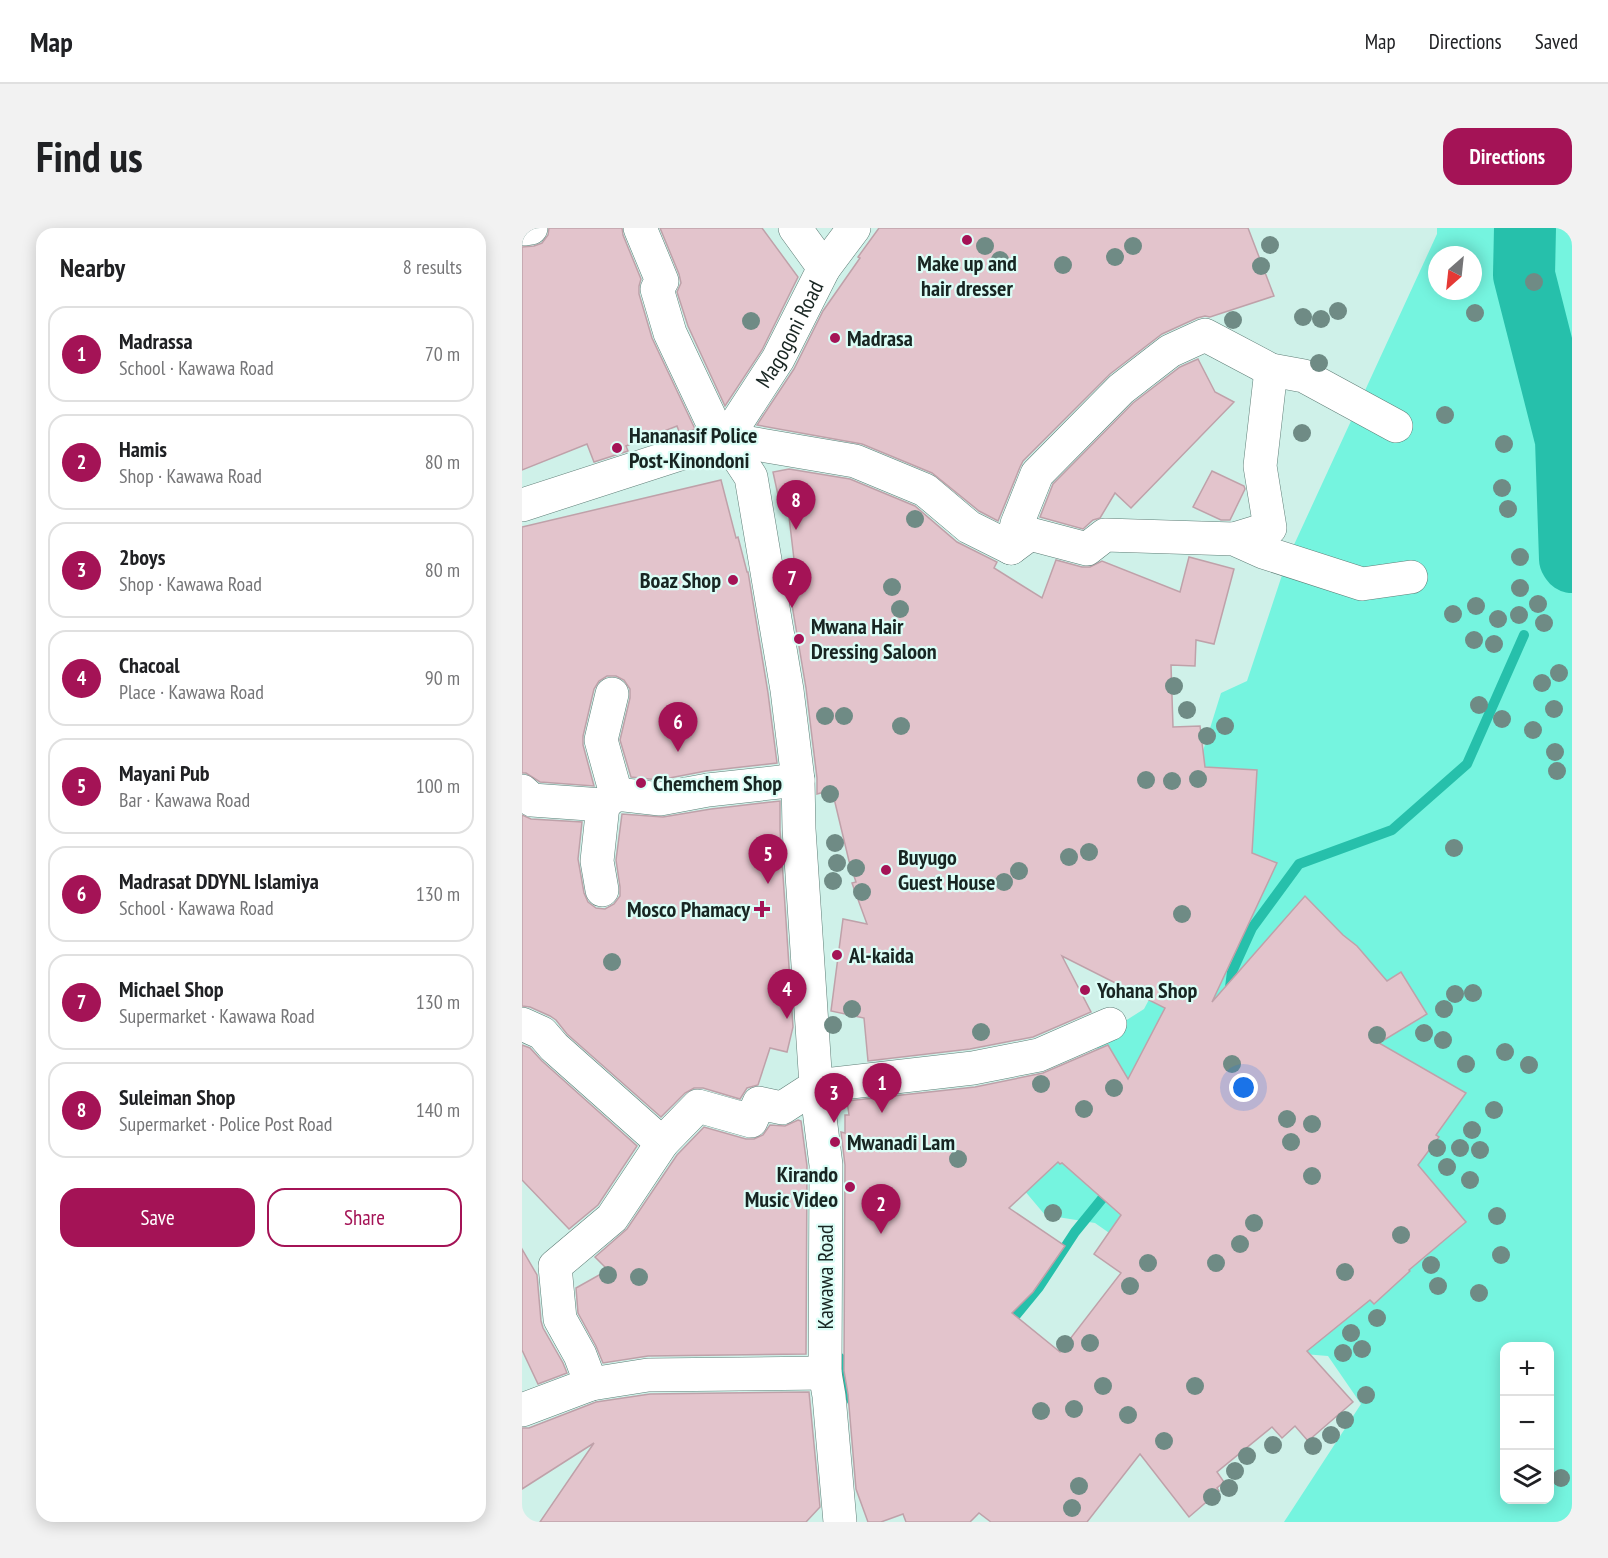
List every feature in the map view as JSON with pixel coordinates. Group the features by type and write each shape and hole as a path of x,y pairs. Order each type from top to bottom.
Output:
{"street":[{"name":"Kawawa Road","path":"640,228 662,281 657,289 670,333 714,426 726,439 751,477 787,690 798,780 799,829 816,1086 826,1165 825,1373 840,1522"},
{"name":"Magogoni Road","path":"726,439 778,359 824,268 795,228"},
{"path":"824,268 854,228"},
{"path":"1011,548 1017,524 1037,474 1120,389 1170,351 1205,335 1271,370 1304,376 1396,426"},
{"path":"1011,548 1030,534 1087,549 1105,535 1234,539 1270,528 1260,466 1271,370"},
{"path":"522,505 726,439 855,461 925,490 969,527 1011,548"},
{"path":"1234,539 1263,552 1362,584 1411,577"},
{"path":"602,890 597,861 609,800 601,740 612,694"},
{"path":"522,791 532,800 660,799 708,790 798,780"},
{"path":"522,1024 542,1033 554,1047 663,1143"},
{"path":"591,1384 580,1355 560,1319 555,1266 612,1218 663,1143 698,1106 752,1120 759,1103 782,1108 816,1086 973,1068 1039,1056 1110,1024"},
{"path":"522,1410 591,1384 648,1375 825,1373"}],"green space":[{"path":"1437,228 1572,228 1572,1522 1284,1522 1361,1404 1328,1356 1279,1352 1095,1223 1045,1215 1013,1177 1092,1055 1111,1030 1144,1009 1168,964 1193,783 1221,693 1247,681 1287,560 1428,254 1428,300 1482,300 1482,246 1431,246"}],"building":[{"path":"549,228 622,228 641,279 639,294 652,338 695,429 680,434 677,426 626,446 628,451 594,462 587,444 522,470 522,247 542,243 548,235"},
{"path":"660,228 762,228 798,277 762,350 725,406 688,326 677,292 681,283 679,274"},
{"path":"879,228 1248,228 1274,296 1210,317 1197,318 1162,334 1110,374 1023,461 998,521 979,511 932,473 862,444 757,425 794,369 823,311"},
{"path":"1198,359 1215,392 1234,402 1131,508 1115,493 1100,518 1093,520 1083,529 1040,517 1053,484 1133,403 1180,367"},
{"path":"789,469 850,479 915,506 957,542 997,562 994,568 1042,598 1056,560 1082,567 1090,567 1102,561 1180,592 1189,557 1234,569 1214,644 1196,640 1195,666 1171,665 1173,727 1200,726 1205,767 1257,770 1252,853 1277,863 1212,1002 1305,896 1357,946 1387,981 1401,972 1427,1014 1379,1043 1466,1093 1436,1135 1439,1137 1418,1165 1466,1222 1409,1270 1374,1304 1370,1300 1307,1351 1353,1402 1308,1441 1295,1426 1282,1438 1272,1427 1217,1472 1224,1482 1217,1488 1219,1491 1189,1517 1140,1454 1087,1522 991,1522 979,1513 970,1522 906,1522 903,1514 881,1522 868,1522 856,1489 844,1371 845,1165 841,1132 845,1133 845,1115 849,1115 847,1101 975,1087 1043,1073 1108,1045 1128,1079 1165,1008 1062,956 1091,1012 1033,1037 970,1049 868,1061 864,1018 831,1011 843,919 867,924 852,883 856,882 832,790 817,794 806,688 786,569 795,568 788,508 781,509 773,472","holes":["1058,1162 1062,1163 1121,1215 1094,1254 1121,1273 1060,1352 1012,1313 1033,1292 1065,1246 1009,1208"]},
{"path":"1212,471 1244,486 1245,489 1230,520 1221,520 1193,507"},
{"path":"721,480 736,538 738,537 748,572 777,763 706,771 659,780 631,777 620,740 630,689 624,680 616,676 607,676 599,681 594,689 583,736 583,745 594,786 540,782 522,773 522,527"},
{"path":"780,801 793,1027 787,1052 770,1048 758,1085 747,1088 740,1099 703,1088 694,1088 685,1093 661,1117 567,1034 556,1020 530,1007 522,1006 522,815 531,819 582,822 578,859 584,893 588,902 596,908 605,909 614,904 620,896 616,860 622,814 663,817"},
{"path":"522,1045 530,1048 637,1146 598,1205 569,1229 522,1180"},
{"path":"798,1120 801,1121 807,1166 806,1354 648,1356 603,1363 578,1313 576,1288 608,1270 595,1257 627,1229 677,1155 704,1127 746,1139 754,1139 763,1135 770,1125 785,1126"},
{"path":"522,1249 537,1275 543,1328 567,1373 538,1384 522,1350"},
{"path":"809,1392 820,1507 806,1522 540,1522 594,1443 522,1489 522,1428 529,1428 596,1402 650,1394"}],"waterway":[{"path":"1525,228 1524,275 1566,440 1570,559 1572,562"},
{"path":"1567,468 1572,470"},
{"path":"1229,995 1232,972 1252,928 1299,864 1392,830 1467,764 1524,635"},
{"path":"1008,1325 1039,1287 1075,1232 1110,1189"},
{"path":"840,1358 843,1380 852,1401"}],"place":[{"name":"Make up and hair dresser","path":"967,240"},
{"name":"Madrasa","path":"835,338"},
{"name":"Hananasif Police Post-Kinondoni","path":"617,448"},
{"name":"Suleiman Shop","path":"796,530"},
{"name":"Boaz Shop","path":"733,580"},
{"name":"Michael Shop","path":"792,608"},
{"name":"Mwana Hair Dressing Saloon","path":"799,639"},
{"name":"Madrasat DDYNL Islamiya","path":"678,752"},
{"name":"Chemchem Shop","path":"641,783"},
{"name":"Buyugo Guest House","path":"886,870"},
{"name":"Mayani Pub","path":"768,884"},
{"name":"Mosco Phamacy","path":"762,909"},
{"name":"Al-kaida","path":"837,955"},
{"name":"Yohana Shop","path":"1085,990"},
{"name":"Chacoal","path":"787,1019"},
{"name":"Madrassa","path":"882,1113"},
{"name":"2boys","path":"834,1123"},
{"name":"Mwanadi Lam","path":"835,1142"},
{"name":"Kirando Music Video","path":"850,1187"},
{"name":"Hamis","path":"881,1234"}]}
